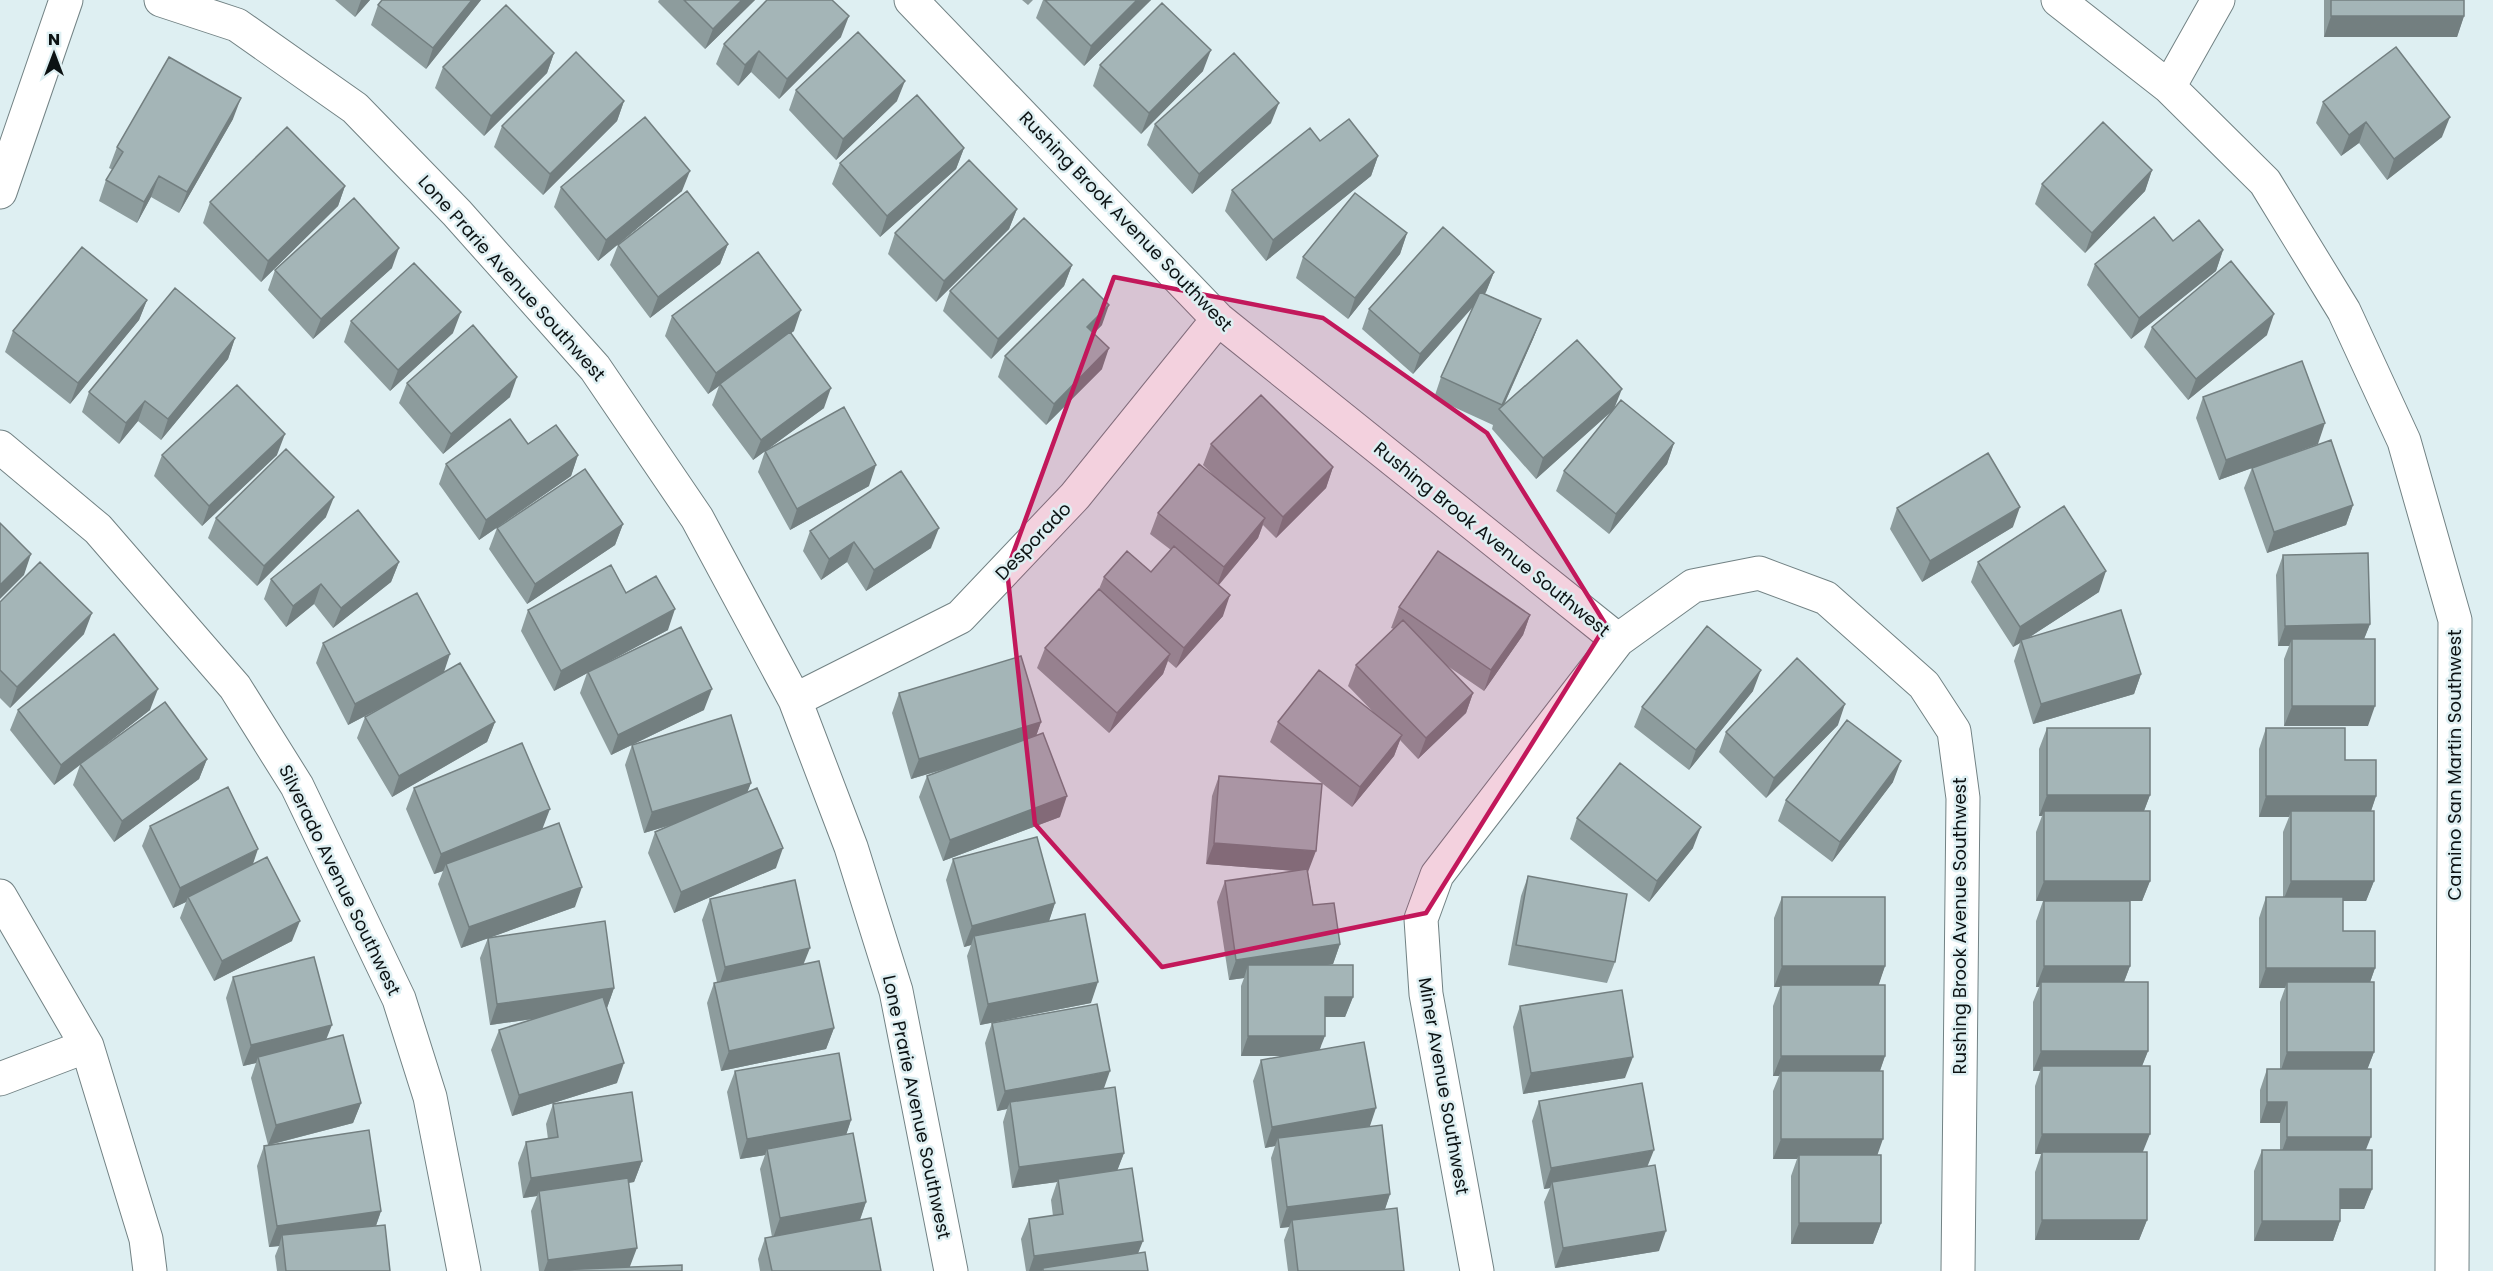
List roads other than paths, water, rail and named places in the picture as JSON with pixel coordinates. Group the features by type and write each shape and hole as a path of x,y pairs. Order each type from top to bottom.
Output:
{"street":[{"path":"0,192 66,0"},
{"name":"Lone Prarie Avenue Southwest","path":"161,0 237,25 355,108 457,213 595,368 697,518 795,700 851,847 896,991 951,1271"},
{"name":"Rushing Brook Avenue Southwest","path":"911,0 1218,319 1618,640 1693,586 1759,573 1826,598 1924,685 1954,731 1963,798 1958,1271"},
{"name":"Camino San Martin Southwest","path":"2058,0 2169,87 2265,182 2343,311 2404,441 2455,620 2452,1271"},
{"path":"2169,87 2218,0"},
{"name":"Desporado","path":"795,700 960,617 1076,496 1218,319"},
{"name":"Silverado Avenue Southwest","path":"0,447 98,529 235,687 297,786 399,999 430,1097 464,1271"},
{"name":"Miner Avenue Southwest","path":"1477,1271 1426,994 1421,919 1437,875 1618,640"},
{"path":"0,896 87,1046 146,1239 150,1271"},
{"path":"0,1079 87,1046"}]}
